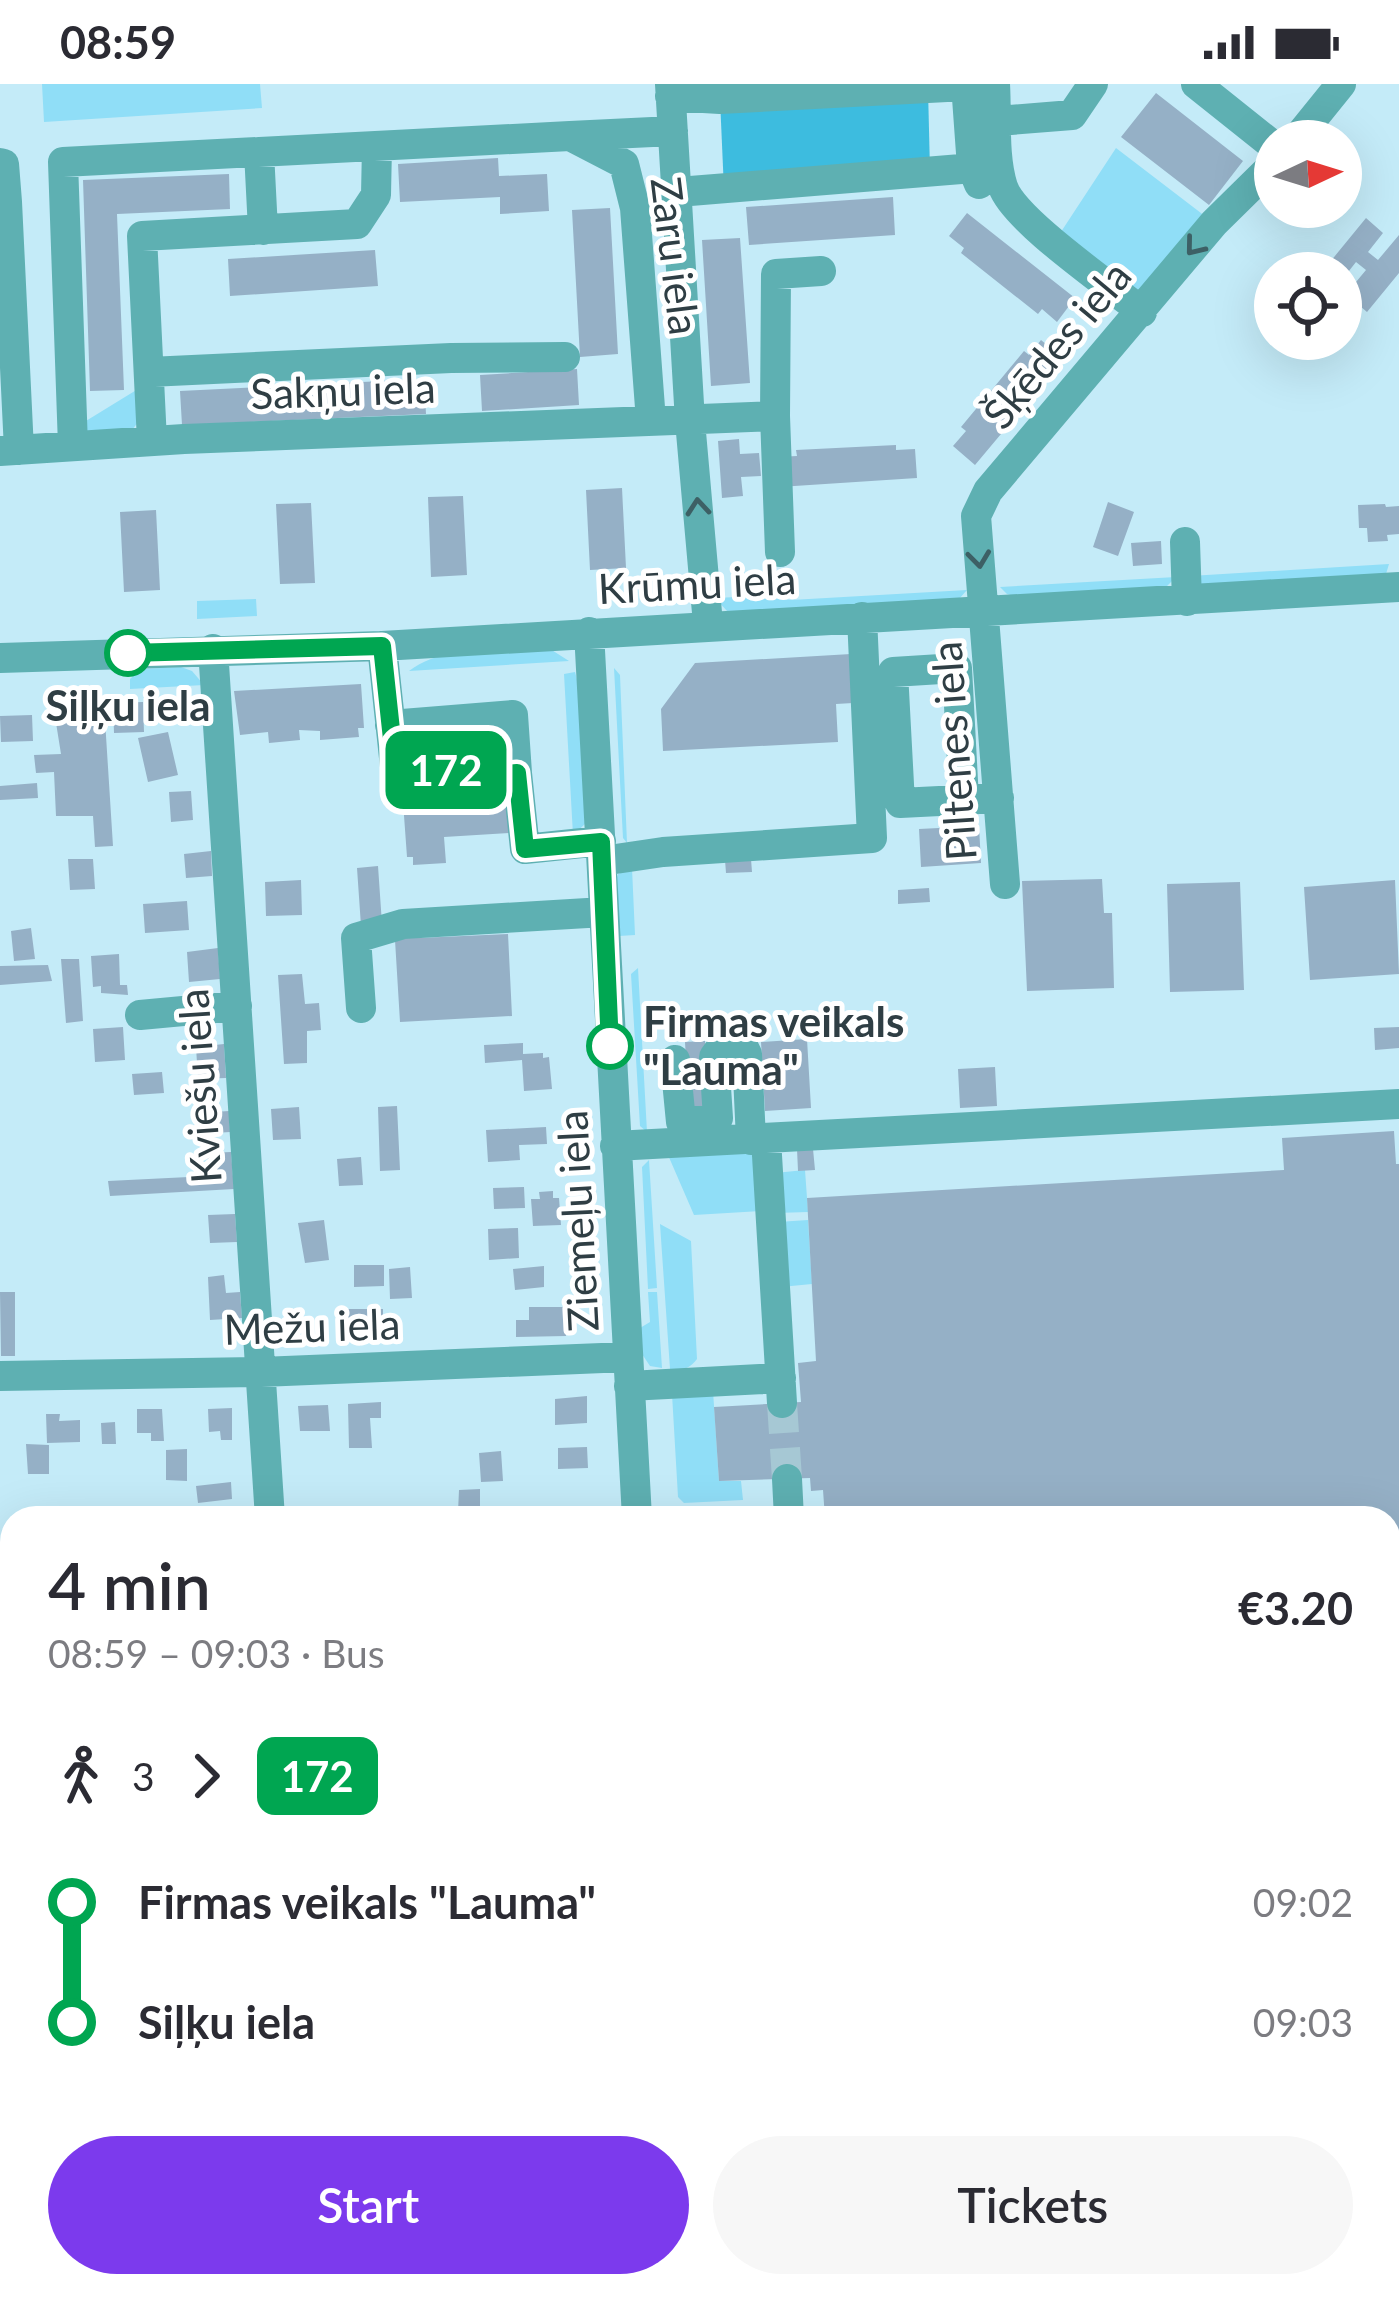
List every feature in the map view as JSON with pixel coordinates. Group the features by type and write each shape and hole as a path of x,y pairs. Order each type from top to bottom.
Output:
{"street":[{"path":"998,121 1072,115 1093,84"},
{"path":"1196,84 1254,130"},
{"path":"1312,120 1341,84"},
{"path":"976,85 998,121 985,166"},
{"path":"708,624 670,90 719,99 976,85"},
{"path":"976,85 985,166 1028,220 1142,312"},
{"path":"73,446 63,162 673,131"},
{"name":"Zaru iela","path":"570,136 624,164 635,208 651,421"},
{"path":"152,441 142,236 357,224 376,196 376,146"},
{"path":"259,152 263,230"},
{"path":"2,164 10,451"},
{"path":"678,192 985,166"},
{"name":"Šķēdes iela","path":"986,611 976,516 988,491 1214,223 1254,184"},
{"path":"780,552 776,274 820,271"},
{"path":"148,373 565,357"},
{"name":"Sakņu iela","path":"10,451 775,416"},
{"path":"1185,542 1187,601"},
{"name":"Krūmu iela","path":"0,658 382,646 1399,587"},
{"name":"Piltenes iela","path":"986,611 1005,884"},
{"path":"390,725 513,715 525,849 663,853 872,838 862,617"},
{"name":"Ziemeļu iela","path":"589,632 636,1506"},
{"path":"382,646 395,767 439,764 453,778 517,773"},
{"name":"Kviešu iela","path":"213,649 269,1506"},
{"path":"964,800 957,668 893,672 900,803 964,800 999,798"},
{"path":"846,712 851,839"},
{"path":"361,1008 356,938 404,924 604,912"},
{"path":"140,1015 237,1006"},
{"path":"718,1118 715,1057 719,1050 743,1046 756,1132"},
{"path":"675,1060 681,1122 740,1114 756,1132"},
{"path":"615,1146 756,1132 1399,1104"},
{"name":"Mežu iela","path":"0,1376 628,1371 782,1390 756,1132"},
{"path":"787,1479 788,1506"}],"shaded area":[{"path":"42,84 260,84 262,108 44,122"},
{"path":"928,89 930,171 724,190 720,99"},
{"path":"1116,148 1214,223 1142,312 1055,241"},
{"path":"138,389 139,421 132,430 91,435 81,424"},
{"path":"1389,564 1386,574 1203,587 1190,576"},
{"path":"1176,577 1165,588 1018,597 1000,587"},
{"path":"967,590 959,599 728,612 715,598 791,600"},
{"path":"256,599 257,616 197,619 197,601"},
{"path":"547,647 569,661 409,671 457,652"},
{"path":"614,668 620,675 627,843 623,838"},
{"path":"141,669 192,671 204,685 130,689 130,679"},
{"path":"575,672 580,690 585,824 573,835 564,674"},
{"path":"632,868 635,935 619,936 616,881 618,874"},
{"path":"638,968 647,1132 640,1126 631,974"},
{"path":"668,1155 752,1155 761,1211 694,1215"},
{"path":"649,1160 657,1288 648,1289 642,1167"},
{"path":"805,1170 808,1212 776,1213 775,1173"},
{"path":"808,1220 812,1284 781,1287 778,1222"},
{"path":"660,1224 691,1241 697,1359 682,1369 670,1369"},
{"path":"648,1292 657,1292 662,1368 650,1366 642,1354 640,1328 650,1322"},
{"path":"713,1391 719,1481 741,1481 743,1500 684,1503 678,1497 672,1394"}],"building":[{"path":"1156,93 1243,161 1209,205 1121,137"},
{"path":"498,158 499,176 547,174 549,211 500,214 500,197 400,202 398,164"},
{"path":"229,174 230,209 117,214 124,390 90,391 83,180"},
{"path":"893,197 895,235 749,245 746,207"},
{"path":"610,208 618,354 580,357 572,210"},
{"path":"967,213 1075,298 1057,322 1042,309 1038,314 961,253 964,248 949,236"},
{"path":"1366,218 1383,233 1368,252 1378,260 1399,235 1399,273 1367,312 1362,308 1366,270 1362,252 1338,252"},
{"path":"740,238 750,383 711,386 702,240"},
{"path":"375,250 378,286 230,296 228,259"},
{"path":"1041,340 1064,359 975,465 953,446 966,431 961,427 1024,351 1029,355"},
{"path":"577,369 579,405 482,411 480,375"},
{"path":"424,379 426,414 182,425 180,391"},
{"path":"739,439 740,454 759,453 761,476 741,477 743,496 722,498 718,441"},
{"path":"896,445 896,450 915,449 917,478 779,487 777,457 797,456 796,450"},
{"path":"622,488 626,568 590,570 586,490"},
{"path":"463,496 467,575 431,577 428,497"},
{"path":"1108,502 1134,512 1118,556 1093,547"},
{"path":"311,503 315,583 280,584 276,504"},
{"path":"1358,505 1399,506 1399,534 1387,535 1388,541 1368,542 1367,528 1359,528"},
{"path":"156,510 160,590 124,592 120,512"},
{"path":"1161,541 1162,564 1133,566 1131,543"},
{"path":"851,654 853,703 836,704 838,742 663,751 661,709 695,663"},
{"path":"361,684 364,728 358,728 359,737 320,740 320,731 299,730 300,740 269,743 268,732 240,735 234,691"},
{"path":"143,702 144,732 114,733 113,703"},
{"path":"97,703 97,720 105,720 113,846 95,847 93,816 56,816 54,772 36,773 34,755 61,754 53,704"},
{"path":"32,715 33,741 1,742 0,716"},
{"path":"168,732 178,775 148,782 138,738"},
{"path":"438,772 439,795 506,791 509,833 444,837 446,863 413,865 413,857 407,857 401,774"},
{"path":"37,783 38,798 0,800 0,786"},
{"path":"191,791 193,820 171,822 169,792"},
{"path":"979,826 981,863 921,867 919,829"},
{"path":"211,851 212,876 186,878 184,854"},
{"path":"68,859 93,859 95,889 70,890"},
{"path":"751,859 752,872 726,873 725,860"},
{"path":"378,866 382,924 361,926 357,868"},
{"path":"1102,879 1104,913 1112,913 1114,988 1027,991 1022,881"},
{"path":"301,880 302,915 266,916 265,882"},
{"path":"1395,880 1399,974 1310,980 1304,887"},
{"path":"1240,882 1244,990 1170,992 1167,884"},
{"path":"929,888 930,902 898,904 898,890"},
{"path":"187,901 189,930 145,933 143,904"},
{"path":"31,928 35,959 14,961 11,931"},
{"path":"419,928 419,938 508,934 512,1016 400,1022 395,940"},
{"path":"218,948 220,979 189,982 187,952"},
{"path":"119,954 120,985 127,985 128,995 101,993 101,986 93,987 91,956"},
{"path":"61,959 79,959 83,1021 66,1023"},
{"path":"48,965 52,981 0,985 0,966"},
{"path":"302,974 305,1004 319,1003 321,1030 307,1031 307,1063 284,1064 278,975"},
{"path":"123,1027 125,1060 95,1062 93,1029"},
{"path":"1399,1027 1399,1048 1375,1050 1374,1028"},
{"path":"807,1039 811,1108 765,1111 761,1042"},
{"path":"705,1041 709,1113 689,1114 685,1042"},
{"path":"523,1043 523,1054 549,1057 552,1089 524,1091 522,1060 485,1063 484,1045"},
{"path":"224,1044 226,1078 198,1079 196,1047"},
{"path":"995,1067 997,1106 960,1108 958,1069"},
{"path":"162,1072 164,1093 134,1095 132,1074"},
{"path":"397,1106 400,1170 380,1171 378,1107"},
{"path":"299,1107 301,1139 273,1140 271,1109"},
{"path":"229,1111 230,1132 199,1134 198,1113"},
{"path":"546,1127 547,1144 519,1145 520,1160 488,1162 486,1130"},
{"path":"1394,1131 1399,1164 1399,1506 824,1506 823,1490 811,1491 810,1478 719,1481 714,1407 801,1402 798,1363 816,1361 807,1198 1284,1170 1282,1138"},
{"path":"797,1149 813,1149 815,1170 798,1171"},
{"path":"231,1152 234,1189 110,1196 108,1181 209,1176 207,1153"},
{"path":"361,1157 363,1185 339,1186 337,1159"},
{"path":"524,1187 525,1208 494,1209 493,1188"},
{"path":"553,1191 553,1198 559,1198 561,1225 533,1226 531,1199 540,1199 539,1192"},
{"path":"235,1214 237,1242 210,1243 208,1215"},
{"path":"324,1220 329,1260 305,1263 298,1223"},
{"path":"518,1228 519,1258 489,1260 488,1229"},
{"path":"354,1265 384,1265 384,1286 354,1287"},
{"path":"544,1266 544,1287 515,1290 513,1269"},
{"path":"410,1267 412,1298 390,1299 389,1269"},
{"path":"224,1275 226,1293 240,1292 242,1318 210,1320 208,1277"},
{"path":"0,1292 15,1292 15,1356 1,1356"},
{"path":"529,1307 565,1307 566,1336 516,1337 516,1320 529,1320"},
{"path":"338,1309 383,1309 383,1334 338,1334"},
{"path":"587,1396 587,1423 555,1425 555,1399"},
{"path":"381,1402 381,1418 370,1418 372,1448 349,1448 348,1404"},
{"path":"328,1405 330,1431 300,1431 298,1406"},
{"path":"232,1408 232,1440 221,1440 220,1431 209,1432 208,1409"},
{"path":"137,1409 162,1409 164,1441 151,1441 151,1433 137,1433"},
{"path":"46,1414 60,1414 59,1421 80,1420 80,1442 47,1443"},
{"path":"115,1422 116,1444 102,1444 101,1423"},
{"path":"26,1444 49,1445 49,1474 28,1474"},
{"path":"587,1447 588,1468 558,1469 558,1448"},
{"path":"187,1449 187,1481 166,1480 166,1450"},
{"path":"501,1451 503,1481 481,1482 479,1453"},
{"path":"231,1482 232,1499 198,1503 196,1486"},
{"path":"480,1489 480,1506 458,1506 459,1490"}],"tunnel":[{"path":"782,1403 787,1479"}],"bus line":[{"name":"172","path":"128,653 382,646 395,767 439,764 453,778 517,773 525,849 601,842 610,1046"}],"place":[{"name":"Siļķu iela","path":"128,653"},
{"name":"Firmas veikals \"Lauma\"","path":"610,1046"}]}
